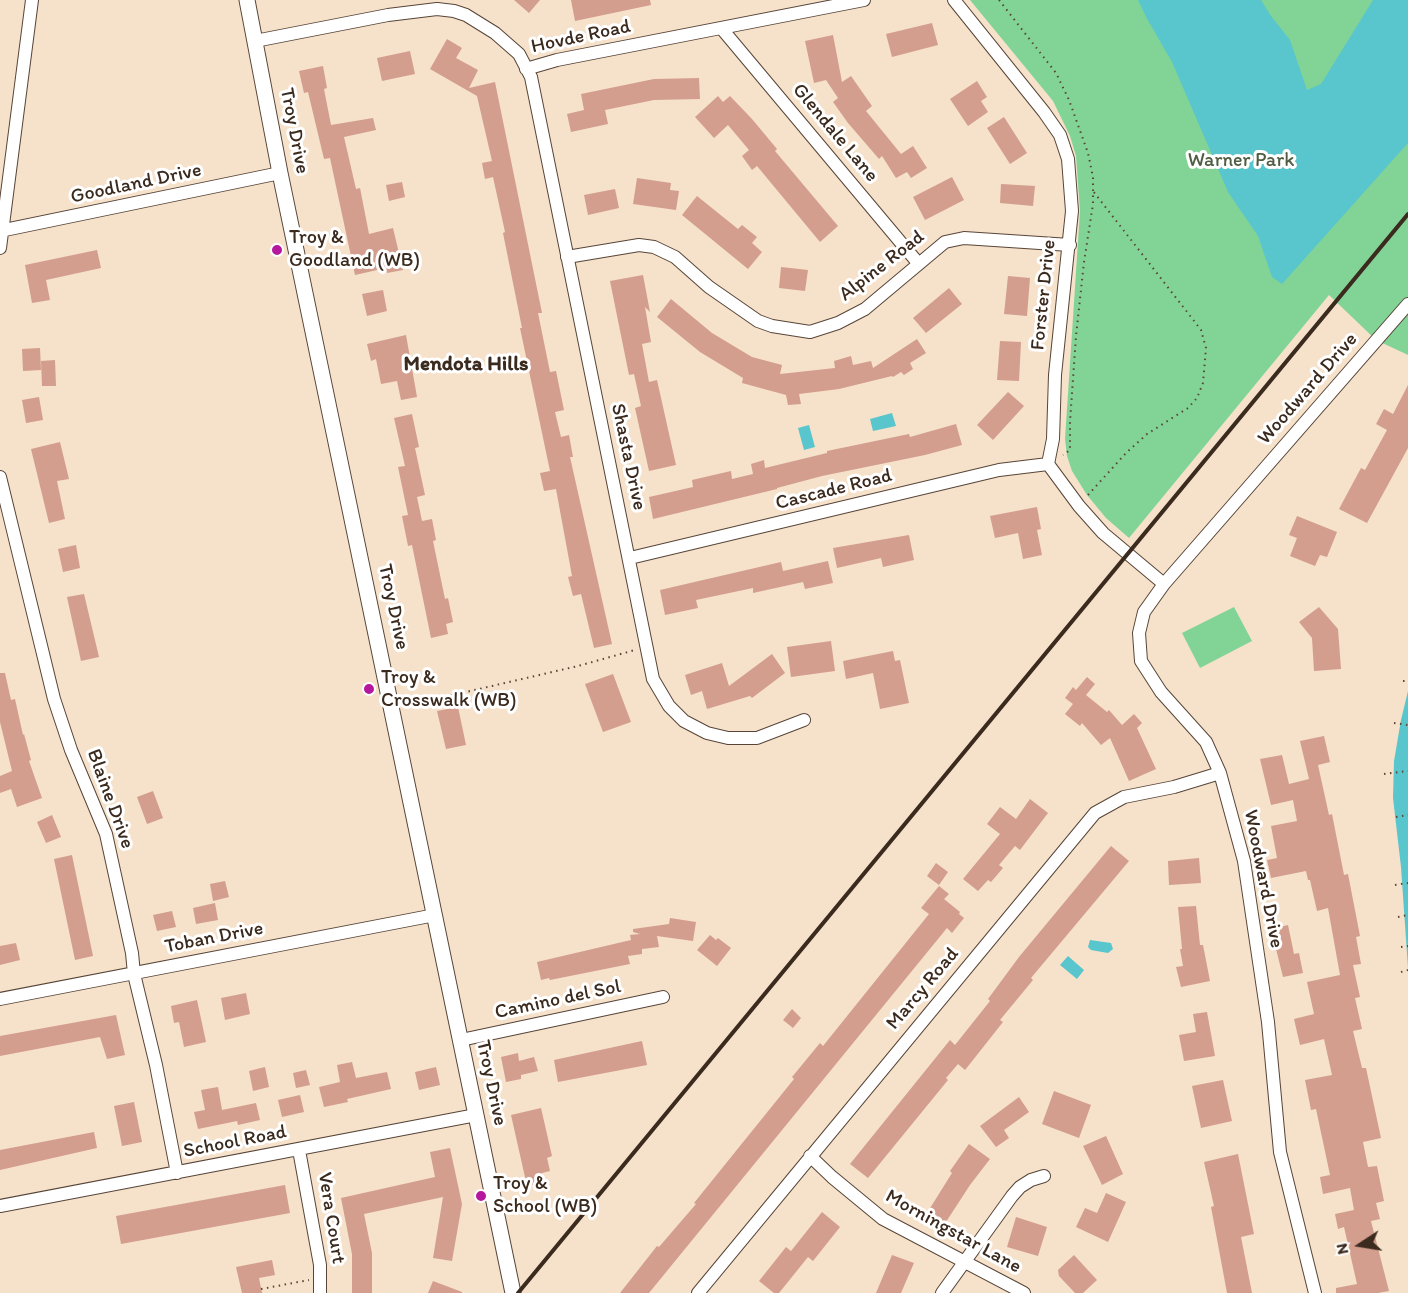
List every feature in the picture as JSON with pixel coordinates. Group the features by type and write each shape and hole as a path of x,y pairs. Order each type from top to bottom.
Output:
{"street":[{"path":"0,248 32,0"},
{"name":"Troy Drive","path":"247,0 280,173 513,1293"},
{"name":"Hovde Road","path":"255,41 388,15 437,9 466,15 495,33 519,54 526,69 557,60 864,0"},
{"name":"Forster Drive","path":"954,0 1032,96 1060,135 1068,159 1072,211 1070,245 1055,375 1053,439 1048,464"},
{"name":"Glendale Lane","path":"722,29 918,263"},
{"name":"Shasta Drive","path":"526,69 531,77 653,680 669,706 684,721 707,733 728,738 757,738 804,720"},
{"name":"Goodland Drive","path":"1,231 280,173"},
{"name":"Alpine Road","path":"567,257 639,244 654,247 675,257 709,287 758,321 772,326 810,332 838,323 865,309 945,242 955,239 1070,245"},
{"name":"Woodward Drive","path":"1315,1293 1280,1152 1268,1022 1244,861 1220,773 1206,742 1161,692 1141,661 1139,633 1150,602 1164,584 1408,304"},
{"path":"1048,464 1079,506 1103,533 1164,584"},
{"name":"Cascade Road","path":"630,558 999,470 1048,464"},
{"name":"Blaine Drive","path":"0,477 54,699 71,750 106,834 177,1173"},
{"name":"Marcy Road","path":"699,1293 1095,813 1124,797 1174,787 1220,773"},
{"name":"Toban Drive","path":"0,999 435,915"},
{"name":"Camino del Sol","path":"461,1040 663,997"},
{"name":"School Road","path":"0,1206 476,1115"},
{"name":"Vera Court","path":"299,1150 320,1265 321,1293"},
{"name":"Morningstar Lane","path":"810,1156 884,1219 1024,1293"},
{"path":"942,1293 1020,1187 1044,1176"}],"path":[{"path":"1079,506 1140,440 1188,408 1197,398 1203,384 1206,367 1206,348 1201,330 1093,192"},
{"path":"410,705 578,666 647,646"},
{"path":"1394,723 1408,725"},
{"path":"1384,774 1408,771"},
{"path":"1396,817 1408,815"},
{"path":"1395,885 1408,883"},
{"path":"1398,917 1408,915"},
{"path":"1401,947 1408,946"},
{"path":"1401,972 1408,970"},
{"path":"261,1289 312,1281"}],"green space":[{"name":"Warner Park","path":"970,0 1408,0 1408,355 1376,340 1329,295 1129,538 1106,518 1087,495 1072,471 1067,456 1065,439 1080,211 1076,156 1070,136 1053,101"},
{"path":"1234,607 1252,641 1200,668 1182,633"}],"water":[{"path":"1138,0 1261,0 1290,40 1307,90 1321,84 1373,0 1408,0 1408,143 1282,284 1272,277 1258,236 1228,192 1172,62"},
{"path":"892,413 896,426 873,431 870,419"},
{"path":"809,425 815,447 804,450 798,428"},
{"path":"1408,691 1408,968 1401,867 1393,798 1394,761"},
{"path":"1090,940 1111,943 1113,949 1108,953 1091,950 1088,947"},
{"path":"1068,956 1084,970 1077,979 1060,965"}],"building":[{"path":"514,0 540,0 529,13"},
{"path":"571,0 650,0 651,5 575,21"},
{"path":"932,23 938,45 892,57 886,34"},
{"path":"833,35 842,82 851,76 872,106 866,111 901,154 913,146 927,168 911,178 907,172 896,178 882,156 879,159 833,102 838,98 826,80 814,83 805,41"},
{"path":"447,39 462,48 456,58 478,70 469,88 495,82 542,313 538,313 550,372 556,371 564,410 555,412 561,437 569,435 573,457 570,457 612,644 594,648 581,594 573,596 568,577 572,576 556,489 544,491 540,473 550,471 520,328 522,328 503,233 505,232 493,177 485,179 482,163 492,161 477,96 430,69"},
{"path":"410,51 415,74 382,81 377,58"},
{"path":"323,66 327,88 324,89 331,125 373,118 376,130 344,137 356,189 360,188 369,234 393,228 403,270 387,273 386,268 355,275 330,158 324,159 308,92 304,93 299,71"},
{"path":"699,78 700,99 654,100 605,110 608,124 571,132 567,114 584,110 581,94 654,79"},
{"path":"977,81 987,97 981,101 988,112 968,126 950,99"},
{"path":"718,96 723,102 730,96 752,119 777,149 775,151 838,226 820,242 757,166 752,170 742,156 749,150 728,125 714,138 695,117"},
{"path":"1004,117 1027,153 1010,164 987,128"},
{"path":"952,177 964,200 925,220 913,197"},
{"path":"637,178 671,183 670,190 679,191 676,210 633,204"},
{"path":"402,182 405,197 389,201 386,185"},
{"path":"1001,184 1035,186 1033,206 1000,203"},
{"path":"615,189 619,208 588,215 584,195"},
{"path":"697,196 738,229 742,225 757,237 752,243 762,252 748,269 682,215"},
{"path":"97,250 101,268 46,280 50,300 32,303 25,265"},
{"path":"781,267 808,270 805,291 779,288"},
{"path":"643,275 650,312 645,307 651,342 642,344 649,382 657,380 676,465 649,471 635,408 641,406 634,374 629,375 610,281"},
{"path":"1008,276 1030,278 1027,316 1004,314"},
{"path":"949,288 962,304 926,333 913,318"},
{"path":"383,290 387,311 367,316 362,294"},
{"path":"671,299 712,333 752,357 782,365 780,374 835,368 834,361 851,356 853,365 871,361 873,368 917,339 926,353 910,363 913,369 904,375 901,372 893,377 839,389 799,394 801,404 788,405 786,395 742,383 743,378 700,352 657,317"},
{"path":"406,335 417,397 401,400 397,381 381,384 376,359 371,361 367,344"},
{"path":"1000,341 1021,342 1019,381 997,380"},
{"path":"40,348 41,370 23,371 22,349"},
{"path":"55,360 56,386 42,386 41,361"},
{"path":"1408,385 1408,448 1367,523 1339,509 1361,468 1365,470 1387,430 1376,424 1384,409 1393,414"},
{"path":"1008,392 1024,406 993,440 977,425"},
{"path":"39,397 43,420 26,423 22,400"},
{"path":"412,414 419,447 415,448 425,495 417,497 422,521 432,519 436,540 433,541 445,599 448,598 453,622 446,624 448,634 431,638 412,545 408,546 402,516 408,515 398,467 405,466 394,418"},
{"path":"956,424 962,445 822,476 653,519 649,497 693,487 692,480 731,471 732,479 753,474 751,464 764,460 765,468 827,453 827,451 909,434 910,437"},
{"path":"60,442 69,479 57,481 65,519 49,523 31,449"},
{"path":"1037,507 1041,529 1037,530 1042,555 1023,559 1018,533 995,538 990,516"},
{"path":"1297,516 1337,532 1327,557 1320,555 1315,566 1290,556 1297,538 1289,535"},
{"path":"909,535 914,560 883,567 881,558 837,568 833,548"},
{"path":"76,545 80,568 63,572 58,549"},
{"path":"828,561 833,583 805,589 803,582 753,593 753,588 696,600 698,608 665,615 660,590 781,562 783,571"},
{"path":"84,594 99,657 81,661 67,597"},
{"path":"1319,607 1338,629 1341,669 1314,671 1312,638 1299,622"},
{"path":"831,641 835,671 791,677 787,647"},
{"path":"893,651 895,661 900,660 909,703 880,709 873,673 846,679 843,661"},
{"path":"772,654 785,673 752,698 750,696 707,709 702,691 691,695 685,675 722,663 729,686"},
{"path":"0,673 5,673 11,700 15,699 31,760 29,761 42,798 17,807 11,789 0,793 0,776 12,771 0,722"},
{"path":"613,674 631,722 603,732 585,684"},
{"path":"1087,677 1095,684 1086,695 1107,712 1109,710 1122,725 1134,714 1142,723 1137,728 1156,769 1129,781 1110,738 1101,745 1082,723 1080,726 1065,714 1073,704 1065,698 1073,687 1076,690"},
{"path":"458,707 466,745 446,749 437,711"},
{"path":"1324,736 1330,762 1318,765 1329,815 1332,814 1344,875 1348,874 1360,936 1356,937 1361,964 1353,965 1360,997 1355,998 1362,1029 1353,1031 1362,1068 1366,1068 1381,1138 1363,1142 1368,1167 1377,1166 1384,1201 1376,1203 1380,1219 1371,1221 1389,1291 1378,1293 1336,1293 1336,1288 1357,1284 1344,1227 1338,1229 1335,1214 1354,1210 1350,1188 1323,1194 1320,1177 1330,1175 1316,1109 1311,1110 1305,1080 1332,1075 1324,1039 1300,1045 1294,1019 1314,1014 1307,982 1340,975 1328,908 1317,911 1306,871 1271,878 1267,860 1277,858 1271,826 1297,821 1293,800 1271,805 1260,759 1282,755 1289,784 1309,779 1300,741"},
{"path":"153,791 163,818 147,824 137,797"},
{"path":"1030,799 1048,813 1020,850 1015,846 999,865 1003,868 991,882 988,880 978,891 963,879 1000,834 987,824 1000,807 1016,819"},
{"path":"52,815 61,837 46,843 37,822"},
{"path":"1111,846 1129,861 1031,978 1033,980 1000,1020 1003,1022 965,1070 958,1064 946,1078 948,1080 868,1178 850,1164 950,1040 955,1045 990,1001 988,999 1019,957"},
{"path":"72,855 93,956 75,960 54,859"},
{"path":"1199,858 1201,883 1169,885 1168,861"},
{"path":"936,863 948,872 939,885 927,876"},
{"path":"225,881 229,897 213,901 210,884"},
{"path":"939,886 949,894 944,899 964,918 952,933 947,928 649,1293 620,1293 657,1246 659,1247 696,1204 694,1203 794,1079 792,1077 820,1043 823,1046 929,914 921,908"},
{"path":"215,903 218,920 196,924 193,908"},
{"path":"1196,906 1200,945 1203,945 1210,981 1181,987 1176,967 1183,966 1178,907"},
{"path":"172,911 176,927 157,931 153,915"},
{"path":"670,918 696,922 693,941 657,936 659,947 642,949 642,954 628,956 630,964 541,980 537,962 631,940 630,935 640,934 633,932 633,929 669,924"},
{"path":"1288,925 1294,954 1299,953 1303,973 1283,977 1271,929"},
{"path":"710,935 731,948 717,966 697,950"},
{"path":"16,943 20,960 0,965 0,946"},
{"path":"246,993 250,1014 225,1020 221,998"},
{"path":"197,1000 206,1042 184,1047 179,1022 174,1023 171,1006"},
{"path":"792,1009 801,1018 793,1028 783,1020"},
{"path":"1207,1012 1215,1056 1184,1061 1179,1035 1196,1032 1193,1014"},
{"path":"116,1015 125,1055 107,1059 100,1037 0,1056 0,1036"},
{"path":"642,1041 647,1065 558,1082 554,1060"},
{"path":"518,1053 519,1061 534,1057 538,1071 521,1075 521,1079 506,1082 501,1057"},
{"path":"352,1062 356,1078 387,1072 391,1089 324,1107 319,1087 340,1082 337,1065"},
{"path":"265,1067 269,1087 253,1091 249,1071"},
{"path":"436,1067 440,1085 419,1090 415,1072"},
{"path":"306,1070 310,1085 296,1088 293,1073"},
{"path":"1223,1080 1232,1121 1201,1128 1192,1086"},
{"path":"218,1087 222,1110 256,1103 260,1120 238,1125 237,1121 198,1129 194,1112 205,1110 201,1090"},
{"path":"1054,1091 1091,1105 1079,1138 1042,1124"},
{"path":"300,1095 304,1112 282,1117 278,1100"},
{"path":"1019,1097 1029,1112 1004,1130 1009,1138 996,1147 980,1126"},
{"path":"134,1102 142,1142 122,1146 114,1106"},
{"path":"541,1108 552,1156 547,1158 550,1171 542,1173 544,1182 527,1186 511,1115"},
{"path":"94,1132 97,1148 0,1170 0,1150"},
{"path":"1106,1136 1123,1174 1102,1185 1083,1146"},
{"path":"969,1144 990,1159 944,1225 927,1213 952,1173 950,1171"},
{"path":"450,1148 462,1204 452,1261 433,1258 443,1197 364,1214 372,1253 372,1293 352,1293 352,1254 341,1198 435,1177 430,1152"},
{"path":"1238,1154 1254,1234 1241,1237 1252,1293 1227,1293 1211,1207 1214,1206 1204,1162"},
{"path":"285,1185 290,1213 121,1244 116,1216"},
{"path":"1106,1193 1126,1202 1108,1242 1076,1227 1085,1208 1097,1213"},
{"path":"822,1212 840,1227 813,1261 808,1257 779,1293 774,1293 759,1281 786,1247 791,1251"},
{"path":"1016,1217 1047,1227 1038,1256 1007,1247"},
{"path":"892,1255 914,1263 901,1293 876,1293"},
{"path":"1074,1255 1097,1280 1083,1293 1075,1293 1059,1276 1058,1270"},
{"path":"272,1260 275,1275 259,1278 262,1293 242,1293 236,1267"},
{"path":"433,1281 462,1292 462,1293 428,1293"}],"railway":[{"path":"518,1293 1408,214"}],"place":[{"name":"Troy & Goodland (WB)","path":"277,250"},
{"name":"Troy & Crosswalk (WB)","path":"369,689"},
{"name":"Troy & School (WB)","path":"481,1196"}],"district":[{"name":"Mendota Hills","path":"466,365"}]}
